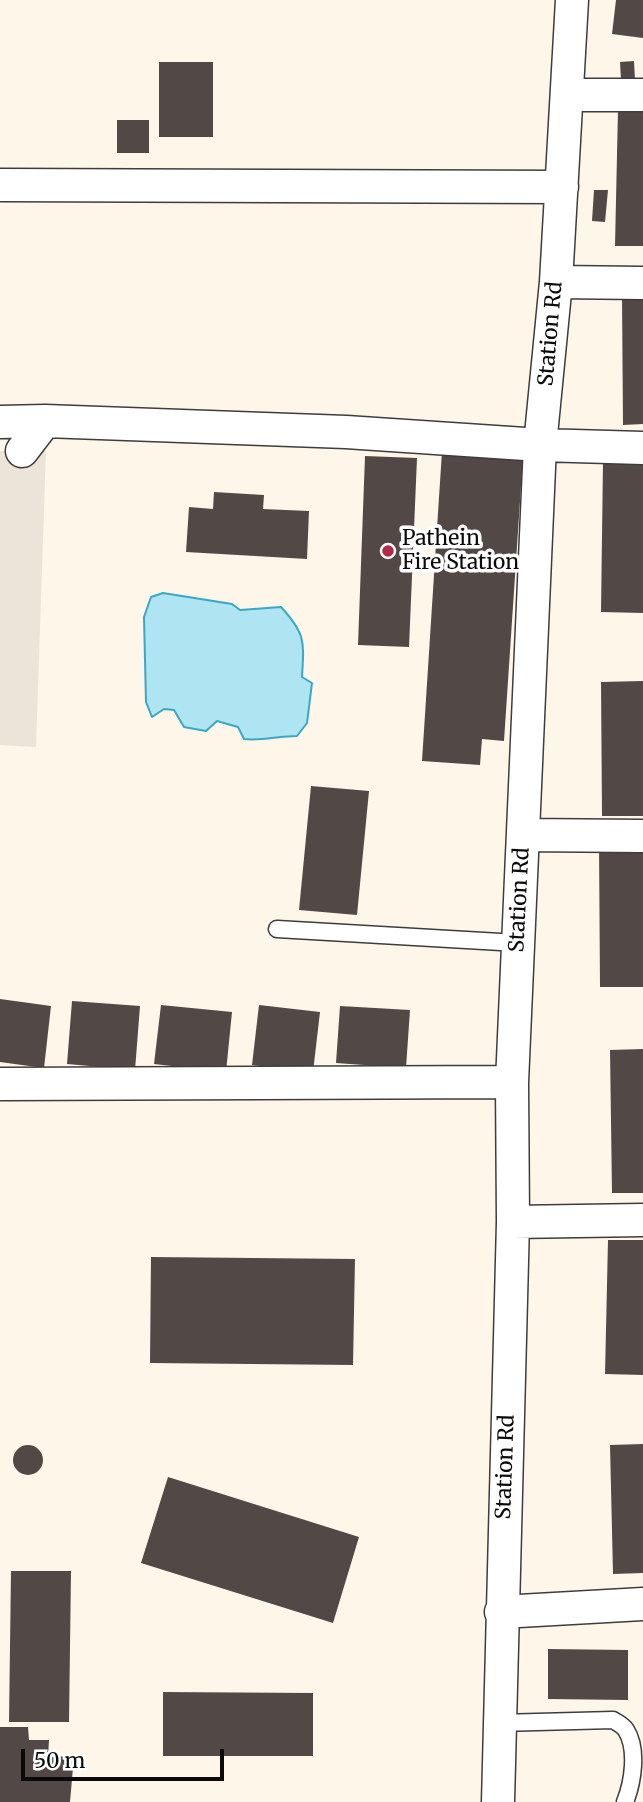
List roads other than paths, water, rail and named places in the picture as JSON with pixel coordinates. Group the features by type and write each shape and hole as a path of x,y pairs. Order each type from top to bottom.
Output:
{"street":[{"name":"Station Rd","path":"498,1802 513,1223 512,1082 540,445 556,282 572,0"},
{"path":"567,94 643,95"},
{"path":"0,186 562,187"},
{"path":"556,282 643,283"},
{"path":"22,451 45,421"},
{"path":"0,422 45,421 346,432 540,445 643,448"},
{"path":"523,835 643,836"},
{"path":"0,1084 512,1082"},
{"path":"513,1223 643,1220"},
{"path":"501,1612 643,1604"}],"lane":[{"path":"277,929 518,943"},
{"path":"499,1723 613,1720 625,1727 632,1754 632,1786 625,1802"}],"water":[{"path":"163,593 232,604 240,610 281,607 295,624 302,639 302,677 312,683 307,723 297,736 244,739 238,727 217,721 206,731 184,727 174,710 164,709 152,717 146,702 144,617 151,597"}],"place":[{"name":"Pathein Fire Station","path":"388,551"}]}
